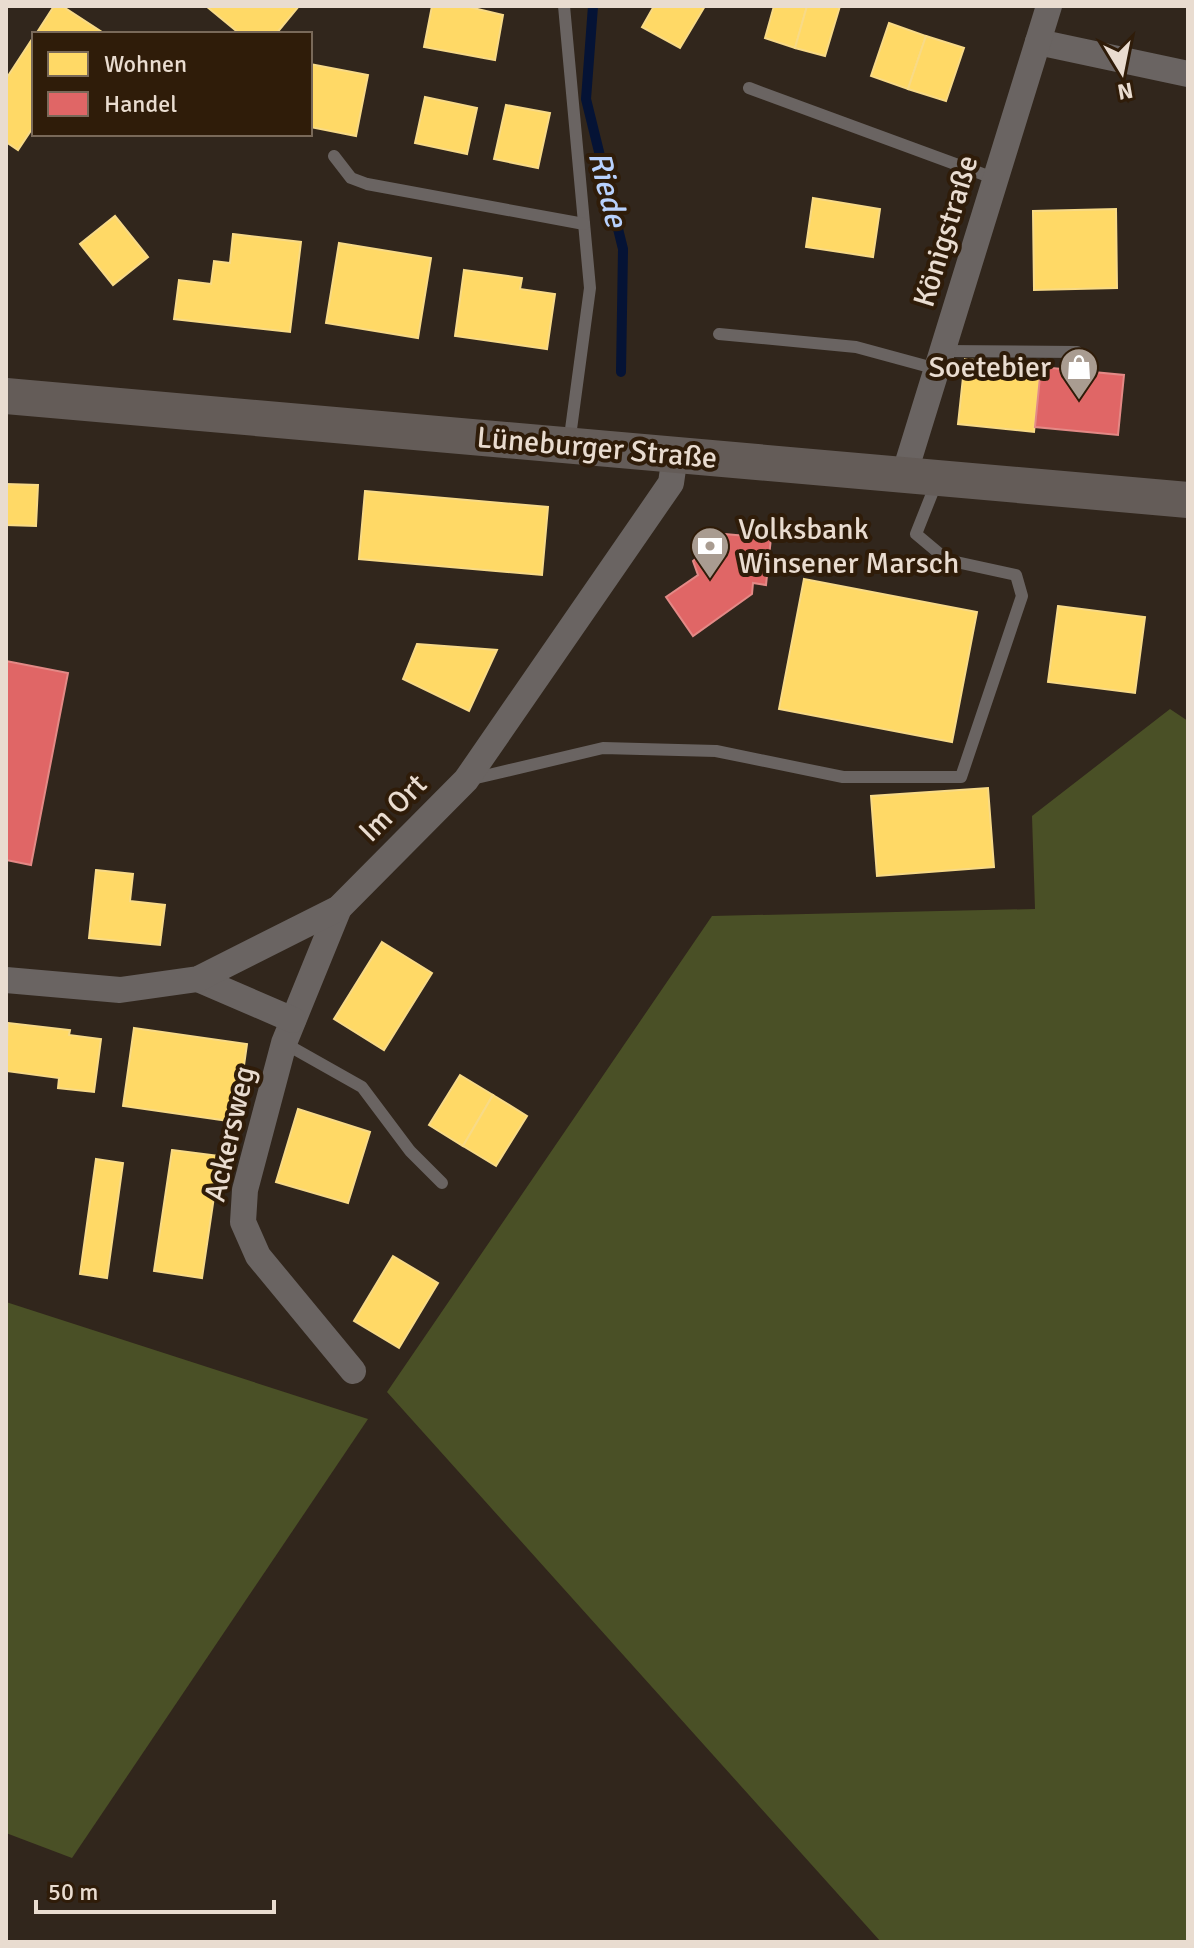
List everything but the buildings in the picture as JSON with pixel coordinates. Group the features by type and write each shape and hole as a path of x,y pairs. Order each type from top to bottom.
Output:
{"main road":[{"name":"Lüneburger Straße","path":"6,396 1188,500"}],"street":[{"name":"Königstraße","path":"921,476 940,360 1049,6"},
{"path":"1038,42 1188,74"},
{"name":"Im Ort","path":"6,980 120,990 198,979 339,908 466,780 671,483 675,455"},
{"name":"Ackersweg","path":"339,908 289,1031 245,1190 243,1222 258,1256 353,1371"},
{"path":"198,979 289,1031"}],"lane":[{"path":"564,6 590,288 569,446"},
{"path":"749,88 996,179"},
{"path":"334,156 351,178 367,184 584,224"},
{"path":"719,334 856,347 940,360 1077,352"},
{"path":"466,780 603,748 716,751 843,777 961,777 1022,596 1016,575 947,560 916,534 921,476"},
{"path":"289,1031 362,1087 410,1151 442,1183"}],"green space":[{"path":"1170,709 1188,721 1188,1942 881,1942 387,1392 712,916 1035,909 1032,816"},
{"path":"6,1302 368,1419 72,1858 6,1833"}],"waterway":[{"name":"Riede","path":"593,6 586,99 623,249 621,372"}],"place":[{"name":"Soetebier","path":"1079,401"},
{"name":"Volksbank Winsener Marsch","path":"710,580"}]}
